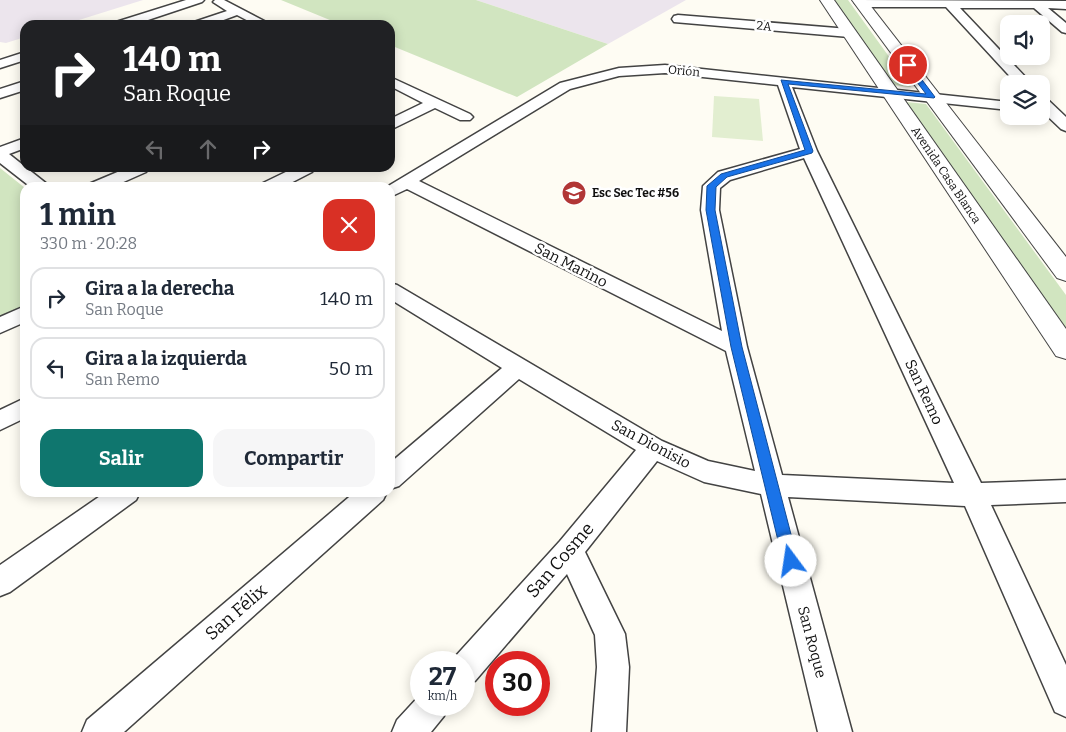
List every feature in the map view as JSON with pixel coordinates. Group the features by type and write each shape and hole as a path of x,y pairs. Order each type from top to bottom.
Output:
{"street":[{"path":"136,20 198,0"},
{"name":"Avenida Casa Blanca","path":"827,0 1066,349"},
{"path":"860,1 1034,2 1066,5"},
{"path":"860,1 1066,273"},
{"path":"219,2 256,20"},
{"path":"948,2 1017,75"},
{"path":"1034,2 1066,29"},
{"path":"212,20 238,11"},
{"name":"2A","path":"678,19 849,33"},
{"path":"0,64 20,58"},
{"name":"Orión","path":"395,189 565,86 619,72 665,69 1000,105"},
{"name":"San Remo","path":"783,81 809,151 973,495 1066,701"},
{"path":"395,84 465,117"},
{"path":"0,94 20,87"},
{"path":"395,122 434,102"},
{"path":"1050,109 1066,126"},
{"path":"20,145 0,154 20,169"},
{"name":"San Roque","path":"809,151 724,176 712,186 710,210 736,347 835,732"},
{"path":"23,172 36,182"},
{"path":"108,182 131,172"},
{"path":"279,182 298,172"},
{"name":"San Marino","path":"407,182 736,347"},
{"name":"San Dionisio","path":"395,299 518,366 653,448 704,471 771,485 973,495 1066,491"},
{"path":"0,326 20,316"},
{"path":"395,474 518,366"},
{"path":"0,421 20,410"},
{"name":"San Cosme","path":"475,658 570,550 653,448"},
{"path":"0,582 120,497"},
{"name":"San Félix","path":"99,732 368,497"},
{"path":"570,550 610,634 613,667 609,732"},
{"path":"409,732 423,716"}],"shaded area":[{"path":"0,0 143,0 79,20 20,20 20,39 6,43 0,42"},
{"path":"476,0 686,0 608,44"}],"green space":[{"path":"281,0 476,0 608,44 517,97 395,47 395,20 330,20"},
{"path":"834,0 848,0 911,87 893,85"},
{"path":"714,96 759,99 763,141 712,137"},
{"path":"906,102 926,104 1066,295 1066,330"},
{"path":"0,168 20,184 20,311 0,321"}],"place":[{"name":"Esc Sec Tec #56","path":"574,193"}],"route":[{"path":"791,561 736,347 710,210 712,186 724,176 809,151 783,81 931,97 908,65"}]}
